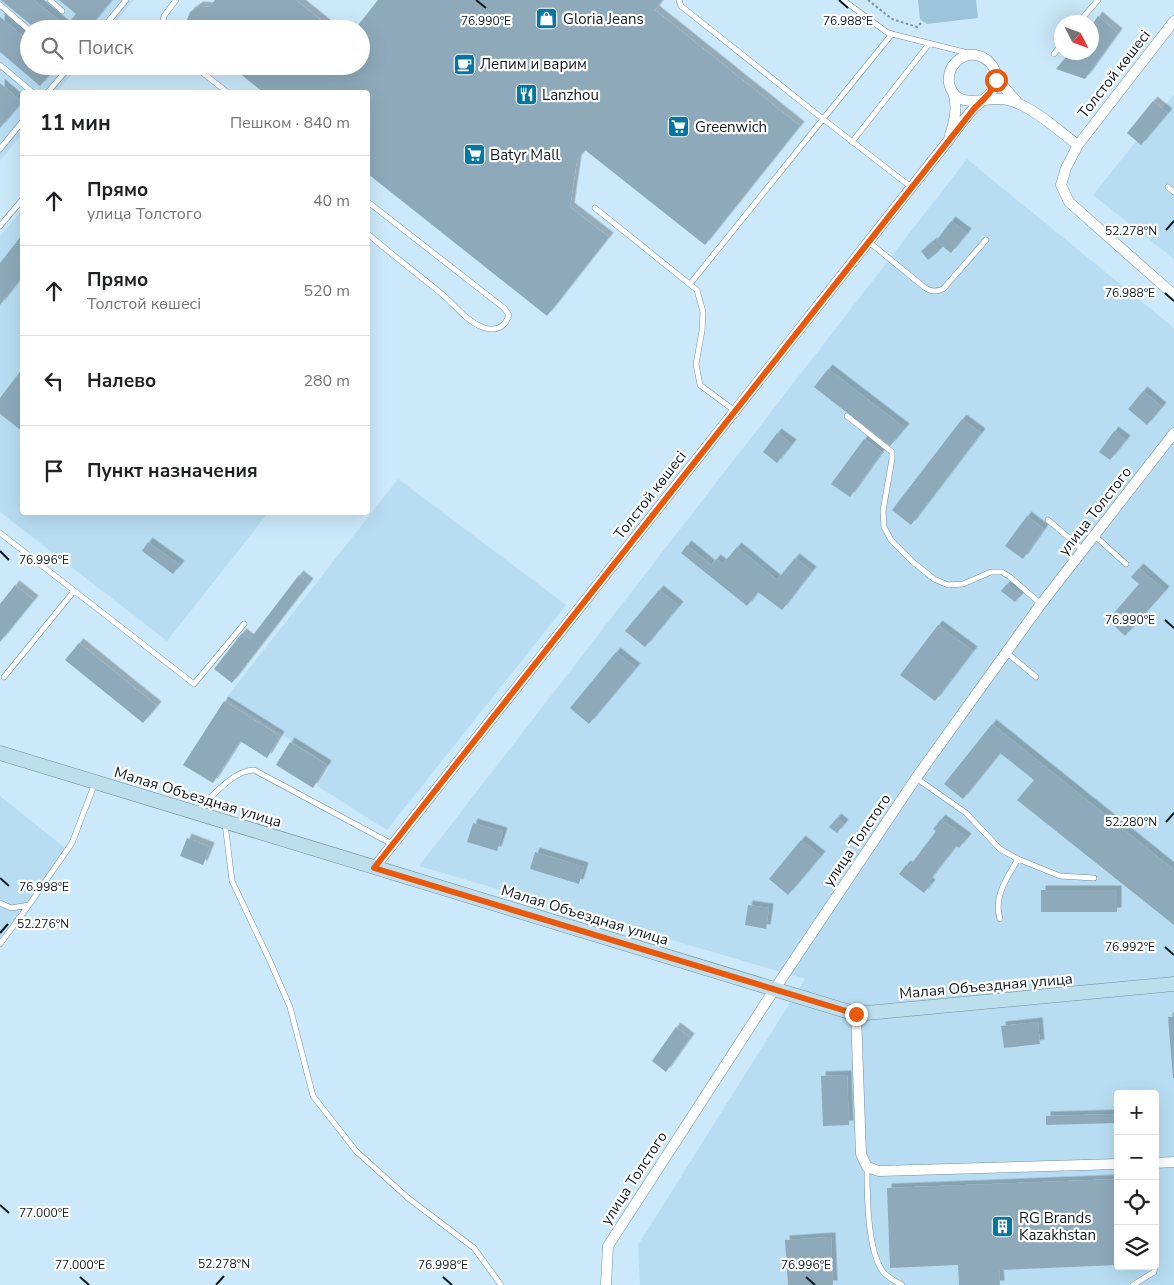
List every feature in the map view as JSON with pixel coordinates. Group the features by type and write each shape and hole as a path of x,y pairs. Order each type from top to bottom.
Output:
{"street":[{"name":"Толстой көшесі","path":"1174,21 1078,145 1066,168 1061,185 1069,202 1174,295"},
{"path":"948,141 955,113 956,100 949,78 950,71 953,64 959,59 966,55 975,55 987,60 1004,88 1018,103 1078,145"},
{"path":"948,141 994,88 996,72"},
{"path":"953,92 959,98 967,101 999,99 1018,103"},
{"name":"Толстой көшесі","path":"374,868 948,141"},
{"name":"улица Толстого","path":"606,1285 608,1246 774,990 916,778 1006,652 1174,433"},
{"name":"Малая Объездная улица","path":"0,753 856,1014 1174,984"},
{"path":"856,1014 861,1154 867,1166 879,1171 1114,1164"},
{"path":"1159,1163 1174,1162"}],"lane":[{"path":"50,0 62,11"},
{"path":"109,20 126,0"},
{"path":"163,20 176,0"},
{"path":"679,0 681,6 911,188"},
{"path":"843,0 876,26 892,34 975,55"},
{"path":"1086,15 1098,0"},
{"path":"0,4 20,22"},
{"path":"690,284 892,34"},
{"path":"852,142 929,44"},
{"path":"0,65 30,90"},
{"path":"50,90 62,75"},
{"path":"205,75 224,90"},
{"path":"0,149 20,124"},
{"path":"1168,187 1174,192"},
{"path":"0,226 20,202"},
{"path":"370,204 504,308 509,315 507,322 500,328 482,327 468,318 444,295 370,236"},
{"path":"595,208 697,290 704,312 696,364 700,385 735,412"},
{"path":"869,242 924,287 937,292 943,289 986,240"},
{"path":"847,416 892,452 883,511 884,527 891,540 913,562 934,579 948,585 963,584 991,572 1002,572 1041,604"},
{"path":"1048,520 1083,550"},
{"path":"0,533 194,684 244,624"},
{"path":"1095,536 1126,564"},
{"path":"4,677 74,591"},
{"path":"1006,652 1036,677"},
{"path":"195,813 235,776 246,770 254,770 392,844"},
{"path":"916,778 966,813 1000,849 1018,859 1060,876 1094,878"},
{"path":"0,944 72,843 96,782"},
{"path":"224,822 232,881 290,1007 313,1096 356,1151 408,1198 474,1248 501,1285"},
{"path":"1000,919 997,909 1002,887 1018,859"},
{"path":"0,903 11,908 29,905"},
{"path":"867,1166 867,1215 877,1261 885,1274 902,1285"},
{"path":"1133,1285 1154,1270"}],"path":[{"path":"868,0 892,19 917,28 923,21"}],"shaded area":[{"path":"0,0 134,0 117,20 20,20 20,75 71,75 59,90 20,90 20,136 0,161"},
{"path":"918,0 976,0 978,18 927,24 920,19"},
{"path":"1174,94 1174,259 1093,195"},
{"path":"967,159 1174,328 1174,1285 640,1285 638,1245 805,979 419,866"},
{"path":"20,212 20,515 266,515 167,641 0,512 0,236"},
{"path":"398,479 566,605 387,830 317,786 330,766 226,698"},
{"path":"0,796 70,852 0,938"}],"building":[{"path":"1,0 34,0 59,20 25,20"},
{"path":"59,0 112,0 95,20 71,20 76,14"},
{"path":"215,0 296,0 321,20 187,20 190,12 199,6 209,7"},
{"name":"Batyr Mall","path":"378,0 662,0 655,10 800,126 705,245 585,150 577,160 570,207 609,237 547,316 370,176 370,90 260,90 241,75 370,75 370,20 362,20"},
{"path":"0,17 20,34 20,69 0,52"},
{"path":"1099,17 1118,33 1099,59"},
{"path":"1063,60 1099,60 1085,79 1056,69"},
{"path":"27,75 49,75 40,86"},
{"path":"0,83 20,100 20,104 0,128"},
{"path":"1153,101 1168,113 1141,145 1127,133"},
{"path":"951,221 967,233 951,253 936,241"},
{"path":"20,238 20,280 0,305 0,263"},
{"path":"933,242 939,251 928,260 921,251"},
{"path":"828,369 905,428 890,446 814,387"},
{"path":"20,372 20,429 0,414 0,398"},
{"path":"1143,391 1162,407 1147,425 1128,409"},
{"path":"962,419 981,433 911,525 892,510"},
{"path":"1114,431 1126,440 1110,460 1099,452"},
{"path":"777,433 792,444 777,463 763,452"},
{"path":"864,439 882,452 850,497 831,484"},
{"path":"1027,516 1044,529 1023,559 1005,546"},
{"path":"148,542 180,565 173,574 142,551"},
{"path":"687,545 711,565 716,559 723,564 737,547 777,580 795,558 812,571 782,610 758,592 747,606 681,553"},
{"path":"1139,568 1165,591 1125,636 1108,620 1139,584 1131,577"},
{"path":"299,575 309,583 232,683 214,669 242,633 250,639"},
{"path":"1007,584 1021,595 1015,602 1001,591"},
{"path":"15,585 34,600 0,642 0,604"},
{"path":"659,590 679,606 645,647 625,631"},
{"path":"938,625 973,651 935,701 900,675"},
{"path":"79,643 157,706 143,723 65,660"},
{"path":"616,652 636,668 589,724 570,708"},
{"path":"224,701 280,736 267,758 240,741 213,783 183,765"},
{"path":"992,724 1174,870 1174,925 1017,800 1034,780 1000,753 963,799 944,784"},
{"path":"290,742 327,765 313,788 276,765"},
{"path":"837,818 844,824 837,833 829,827"},
{"path":"941,819 967,838 959,848 956,846 928,882 931,884 924,893 899,874 906,865 909,867 936,831 933,829"},
{"path":"473,823 503,832 497,851 467,842"},
{"path":"187,838 210,847 203,865 180,856"},
{"path":"801,840 821,856 788,895 769,879"},
{"path":"535,852 584,867 579,884 530,869"},
{"path":"1041,890 1117,890 1117,912 1041,912"},
{"path":"748,905 769,908 766,929 745,925"},
{"path":"1168,1017 1174,1017 1174,1078 1173,1078"},
{"path":"1038,1022 1040,1044 1004,1048 1001,1026"},
{"path":"676,1027 690,1038 666,1072 652,1061"},
{"path":"847,1075 849,1125 823,1126 821,1076"},
{"path":"1114,1114 1114,1123 1046,1125 1046,1116"},
{"name":"RG Brands Kazakhstan","path":"1114,1179 1114,1265 999,1270 1000,1285 959,1285 958,1265 890,1268 887,1188"},
{"path":"831,1237 833,1285 788,1285 785,1240"}],"place":[{"name":"Gloria Jeans","path":"547,19"},
{"name":"Лепим и варим","path":"464,64"},
{"name":"Lanzhou","path":"526,95"},
{"name":"Greenwich","path":"679,127"},
{"name":"Batyr Mall","path":"474,155"},
{"name":"RG Brands Kazakhstan","path":"1003,1227"}],"route":[{"path":"856,1014 374,868 973,110 989,95 994,88 996,80"}]}
